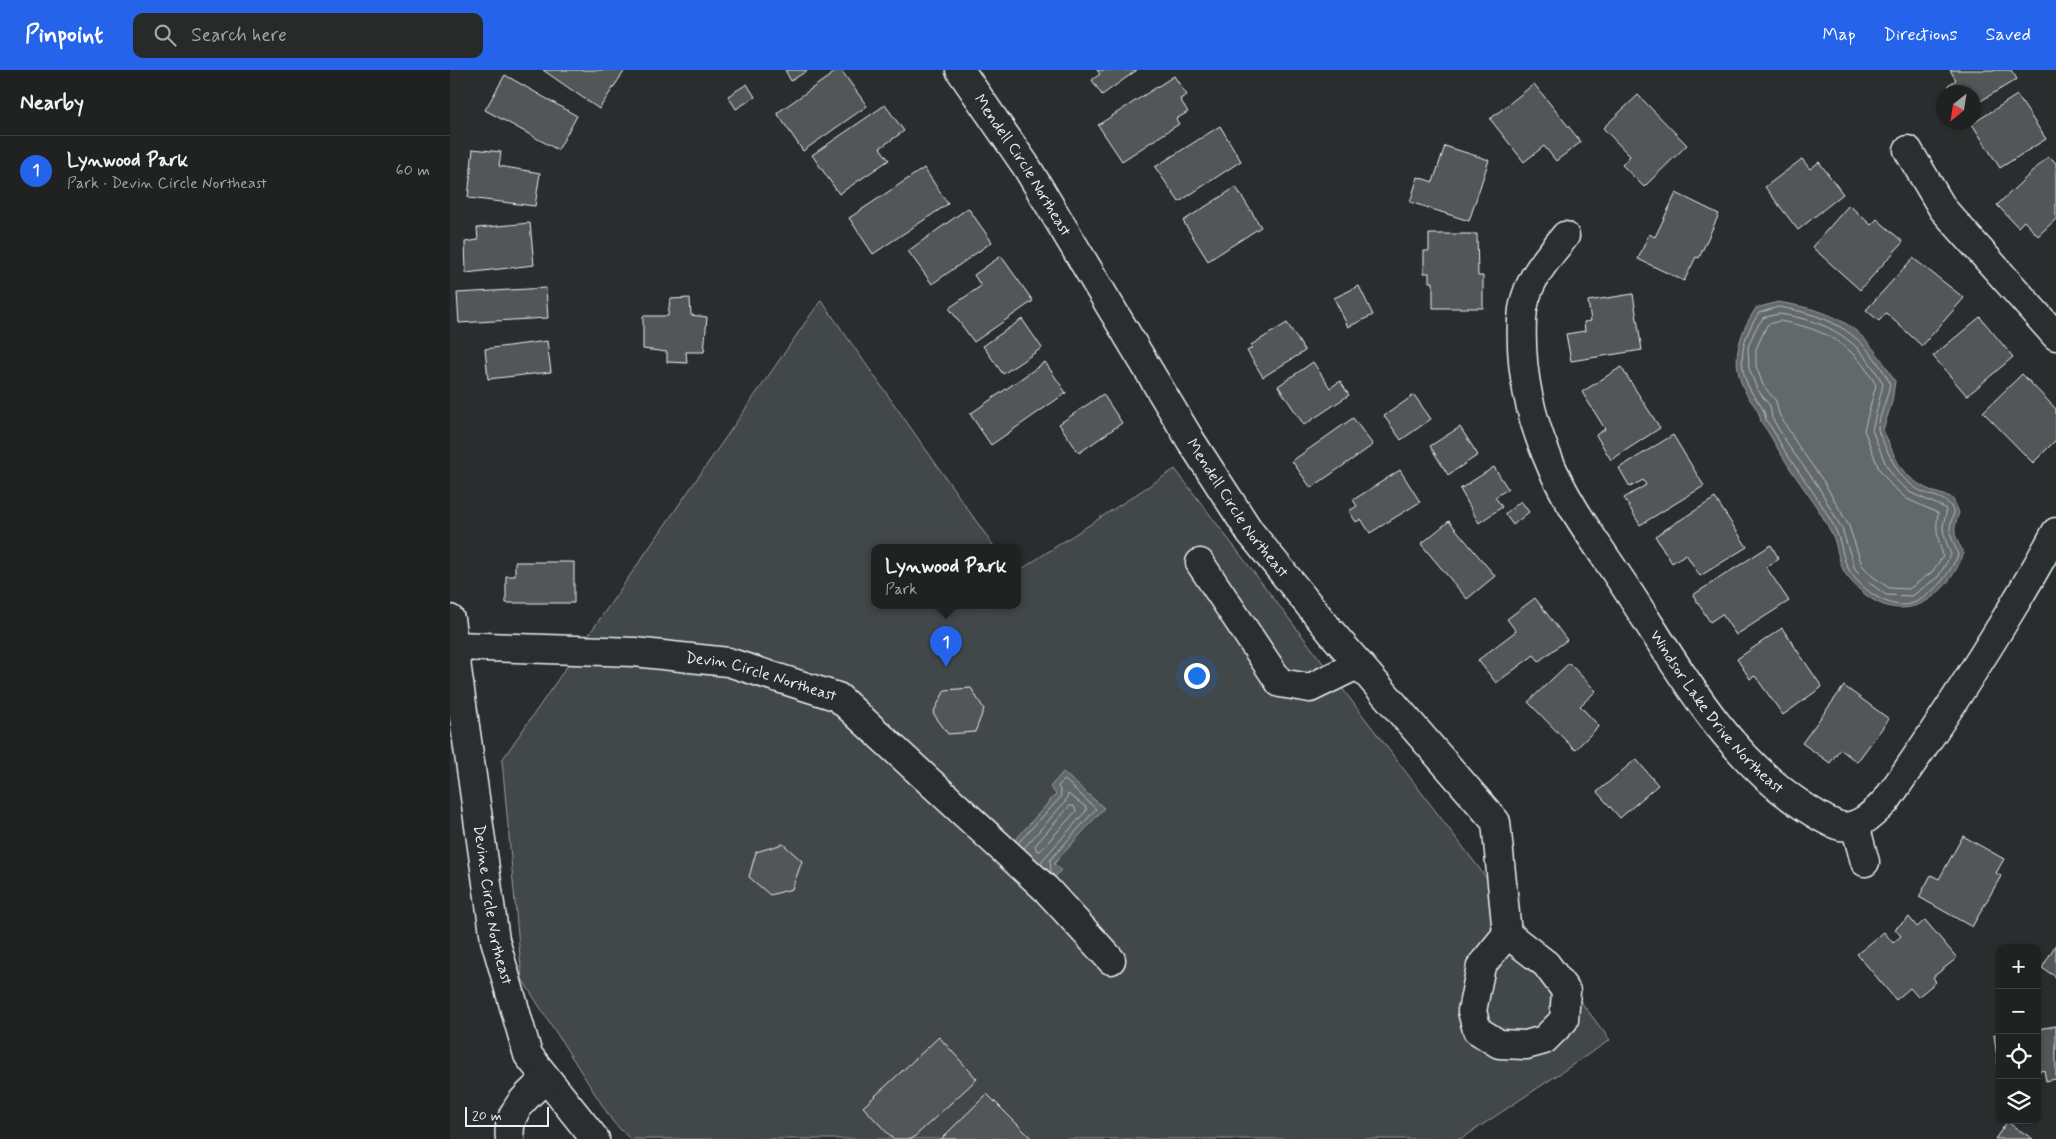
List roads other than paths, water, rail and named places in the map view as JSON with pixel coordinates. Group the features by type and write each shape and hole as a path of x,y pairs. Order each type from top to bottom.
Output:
{"street":[{"name":"Mendell Circle Northeast","path":"960,70 1026,166 1191,442 1250,532 1359,664 1496,822 1508,934"},
{"path":"1908,150 1942,209 2056,336"},
{"name":"Windsor Lake Drive Northeast","path":"1564,236 1535,274 1528,287 1525,294 1522,319 1526,388 1547,456 1569,501 1682,673 1741,752 1791,798 1817,815 1838,826 1855,825"},
{"path":"1865,862 1855,825 1870,817 1886,801 1918,756 2025,589 2056,532"},
{"path":"1200,562 1280,683 1310,688 1359,664"},
{"name":"Devine Circle Northeast","path":"450,620 495,940 528,1055 595,1139"},
{"name":"Devin Circle Northeast","path":"455,646 634,652 728,662 838,698 1046,889 1111,960"},
{"path":"510,1139 509,1131 520,1101 546,1079"}],"water":[{"path":"1778,302 1818,311 1848,325 1872,347 1895,381 1892,402 1883,430 1896,458 1906,474 1918,484 1952,498 1959,513 1955,524 1955,533 1964,553 1954,573 1942,589 1928,600 1913,606 1896,608 1880,603 1863,593 1847,576 1844,572 1834,539 1826,523 1761,422 1757,410 1747,395 1738,372 1737,361 1740,339 1756,308"},
{"path":"1063,772 1104,808 1054,864 1061,870 1048,885 1007,849 1056,794 1050,787"}],"place":[{"name":"Lynwood Park","path":"946,667"}]}
